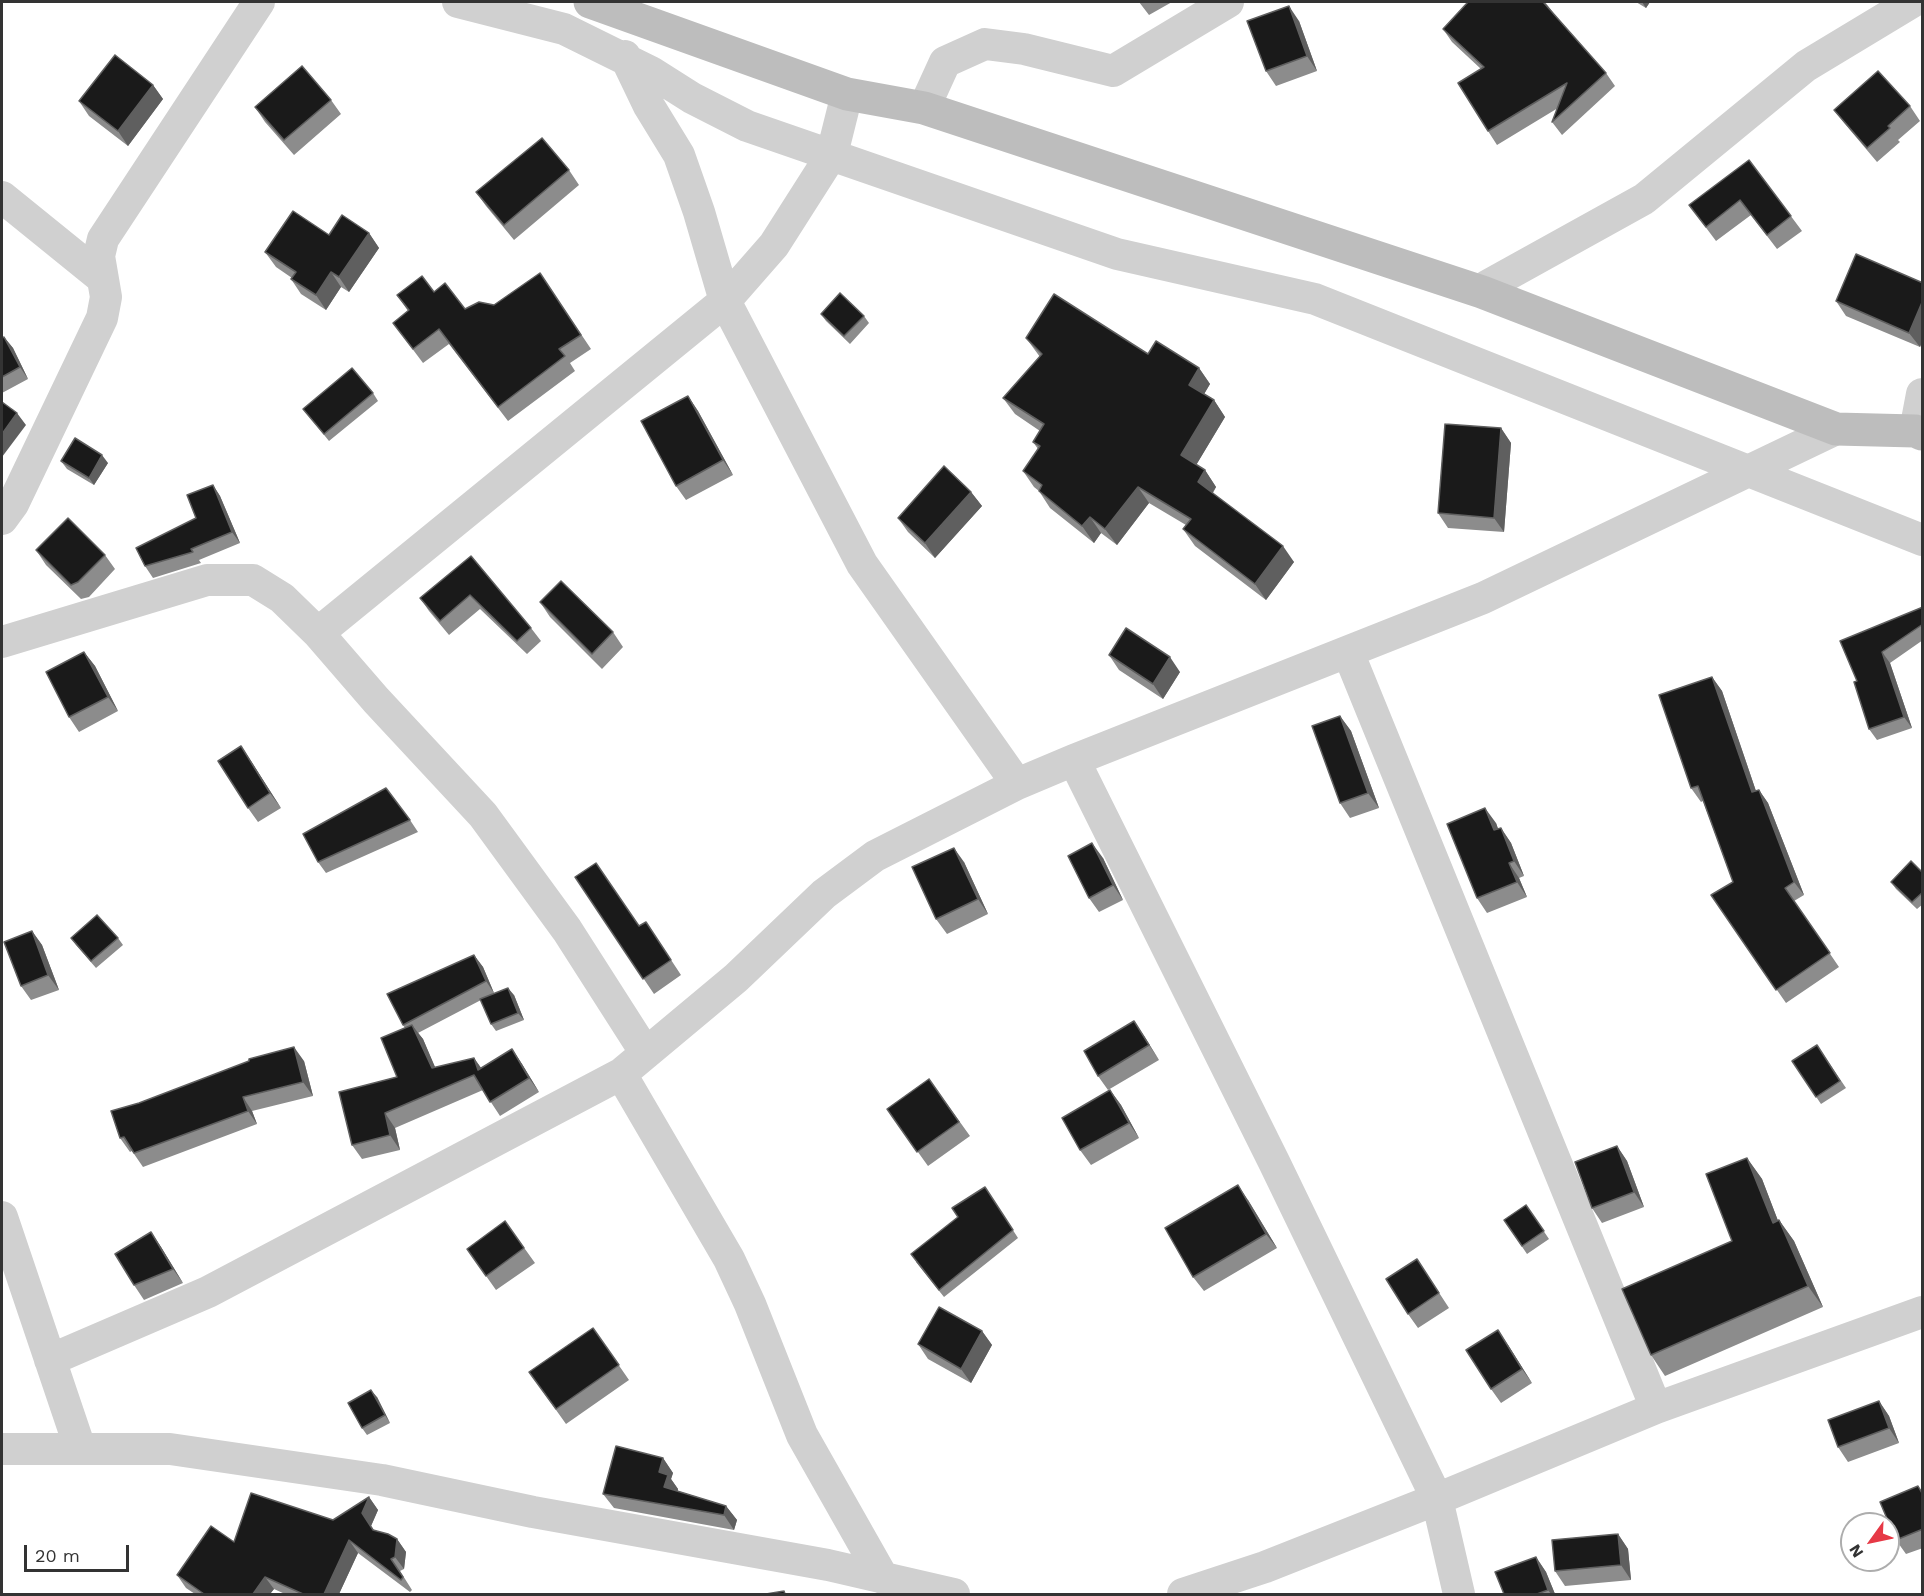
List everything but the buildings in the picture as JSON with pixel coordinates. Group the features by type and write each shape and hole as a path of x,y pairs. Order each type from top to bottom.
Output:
{"street":[{"path":"2,519 13,504 102,318 106,297 99,256 103,239 260,2"},
{"path":"458,2 564,29 651,72 692,98 747,126 1116,254 1315,299 1923,540"},
{"path":"588,2 629,61 649,106 679,155 699,212 725,302 862,564 1017,784"},
{"path":"588,2 848,94 924,108 1482,292 1836,429 1919,432 1923,394"},
{"path":"924,108 945,62 985,44 1024,49 1113,70 1228,2"},
{"path":"1482,292 1487,286 1644,199 1806,66 1912,2"},
{"path":"318,633 725,302 774,244 832,154 848,94"},
{"path":"2,197 102,278"},
{"path":"50,1360 208,1292 621,1074 736,978 824,894 874,856 1017,784 1483,598 1746,470 1836,429"},
{"path":"2,642 207,580 254,580 282,598 318,633 376,700 483,815 567,930 645,1053"},
{"path":"1348,652 1656,1408"},
{"path":"1074,760 1274,1162 1437,1499 1459,1594"},
{"path":"621,1074 729,1259 750,1304 802,1435 883,1578"},
{"path":"2,1217 80,1448"},
{"path":"1183,1594 1265,1567 1437,1499 1656,1408 1920,1319"},
{"path":"2,1449 170,1449 382,1480 533,1512 817,1563 954,1594"}]}
